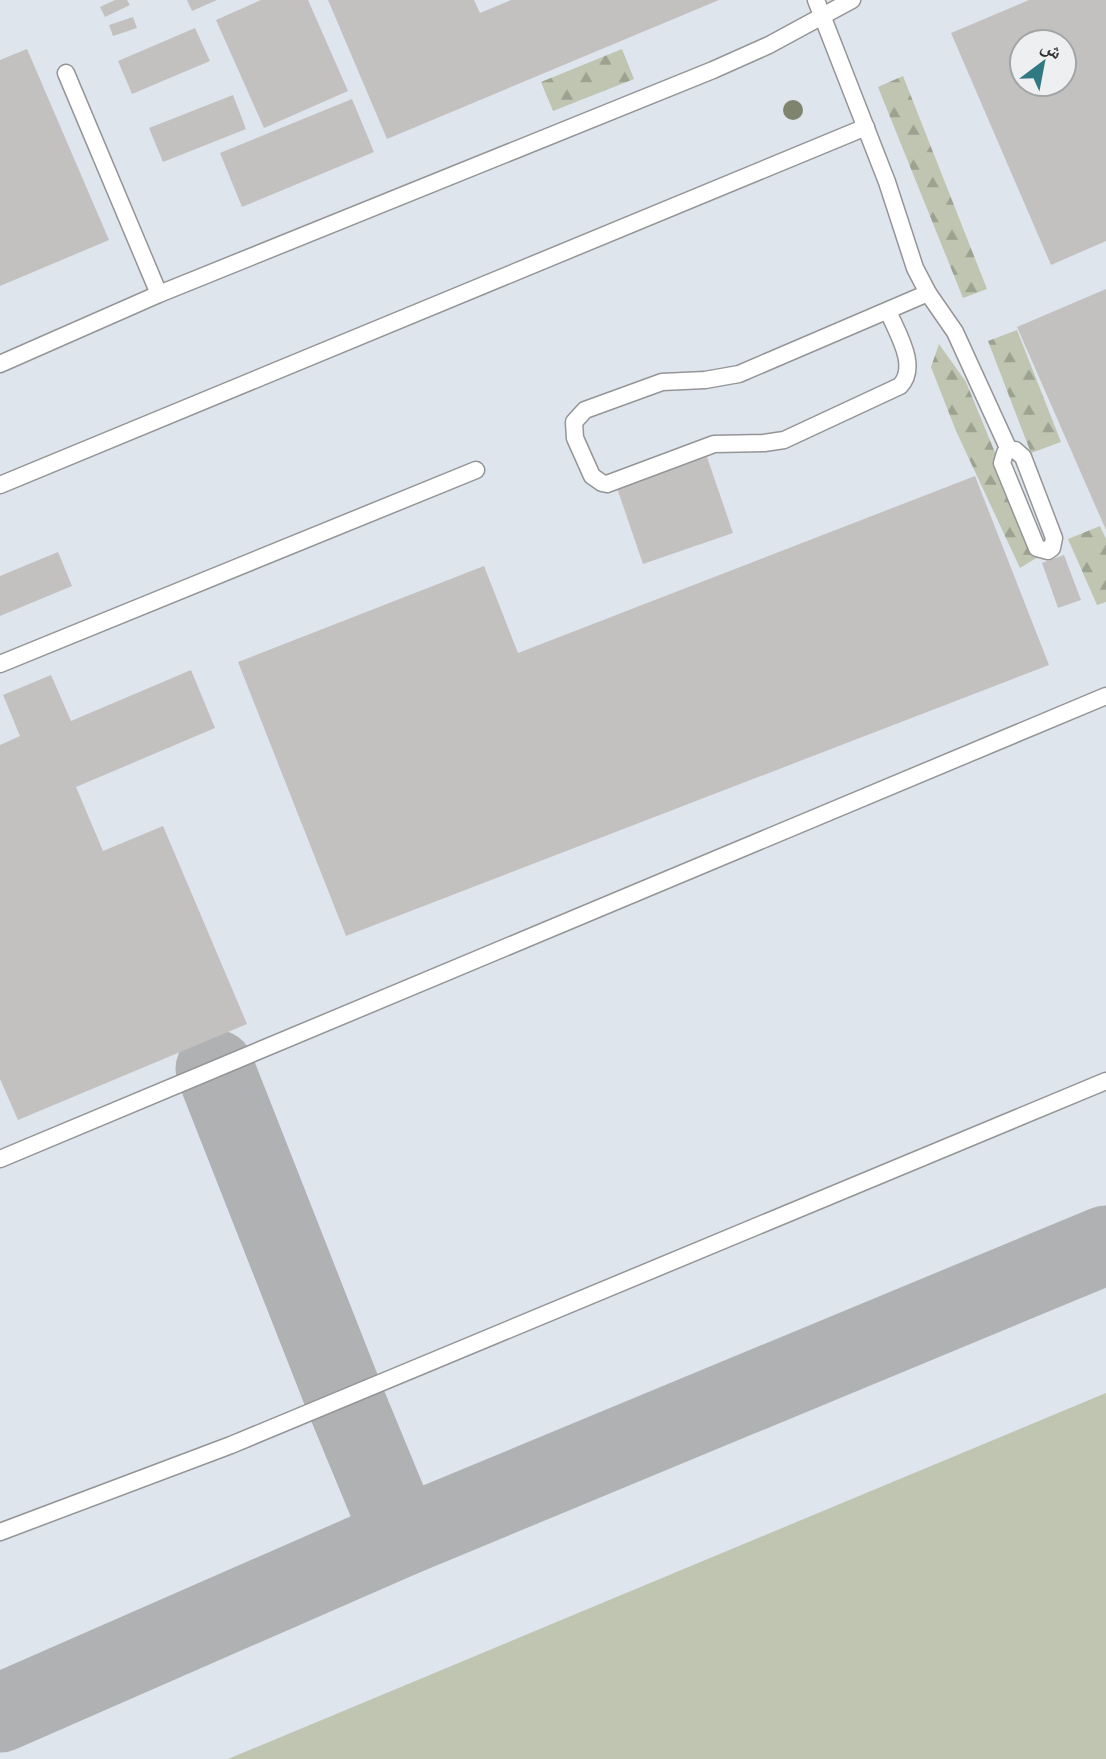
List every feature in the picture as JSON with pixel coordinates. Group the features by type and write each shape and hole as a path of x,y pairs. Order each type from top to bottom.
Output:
{"lane":[{"path":"816,0 866,127 915,268 928,293 955,332 1009,450"},
{"path":"0,364 159,294 713,70 852,0"},
{"path":"66,73 159,294"},
{"path":"0,485 866,127"},
{"path":"888,311 908,361 909,370 901,386 784,440 705,446 607,484 596,480 589,471 573,430 574,422 585,410 663,382 705,380 739,374 928,293"},
{"path":"1009,450 1020,452 1054,538 1052,548 1048,551 1037,548 1002,463 1002,458 1009,450"},
{"path":"0,664 476,470"},
{"path":"0,1159 1106,696"},
{"path":"0,1532 231,1445 1106,1081"}],"shaded area":[{"path":"0,0 1106,0 1106,1759 0,1759"}],"green space":[{"path":"622,49 634,79 553,111 541,82"},
{"path":"903,76 987,289 963,298 878,87"},
{"path":"1017,330 1061,442 1031,453 988,341"},
{"path":"939,344 966,382 1038,557 1020,568 956,431 931,367"},
{"path":"1100,526 1106,539 1106,602 1097,605 1068,539"},
{"path":"1106,1393 1106,1759 228,1759"}],"building":[{"path":"115,0 127,0 130,5 105,17 100,7"},
{"path":"187,0 217,0 192,11"},
{"path":"261,0 308,0 348,91 264,128 216,20"},
{"path":"328,0 474,0 480,13 511,0 719,0 387,139"},
{"path":"1029,0 1106,0 1106,241 1051,265 951,33"},
{"path":"133,17 137,28 113,36 109,25"},
{"path":"195,28 210,61 132,94 118,61"},
{"path":"27,49 109,240 0,286 0,60"},
{"path":"233,95 246,129 163,162 149,128"},
{"path":"352,99 374,152 242,207 220,153"},
{"path":"1106,289 1106,530 1017,327"},
{"path":"707,457 733,533 643,564 617,488"},
{"path":"975,476 1049,665 346,936 238,662 484,566 518,653"},
{"path":"58,552 72,586 0,616 0,576"},
{"path":"1064,555 1081,600 1058,608 1042,563"},
{"path":"191,670 215,728 76,787 103,851 163,826 247,1024 18,1120 0,1079 0,745 20,736 3,695 51,675 71,721"}],"taxiway":[{"path":"215,1069 402,1537"},
{"path":"0,1713 402,1537 1106,1245"}]}
